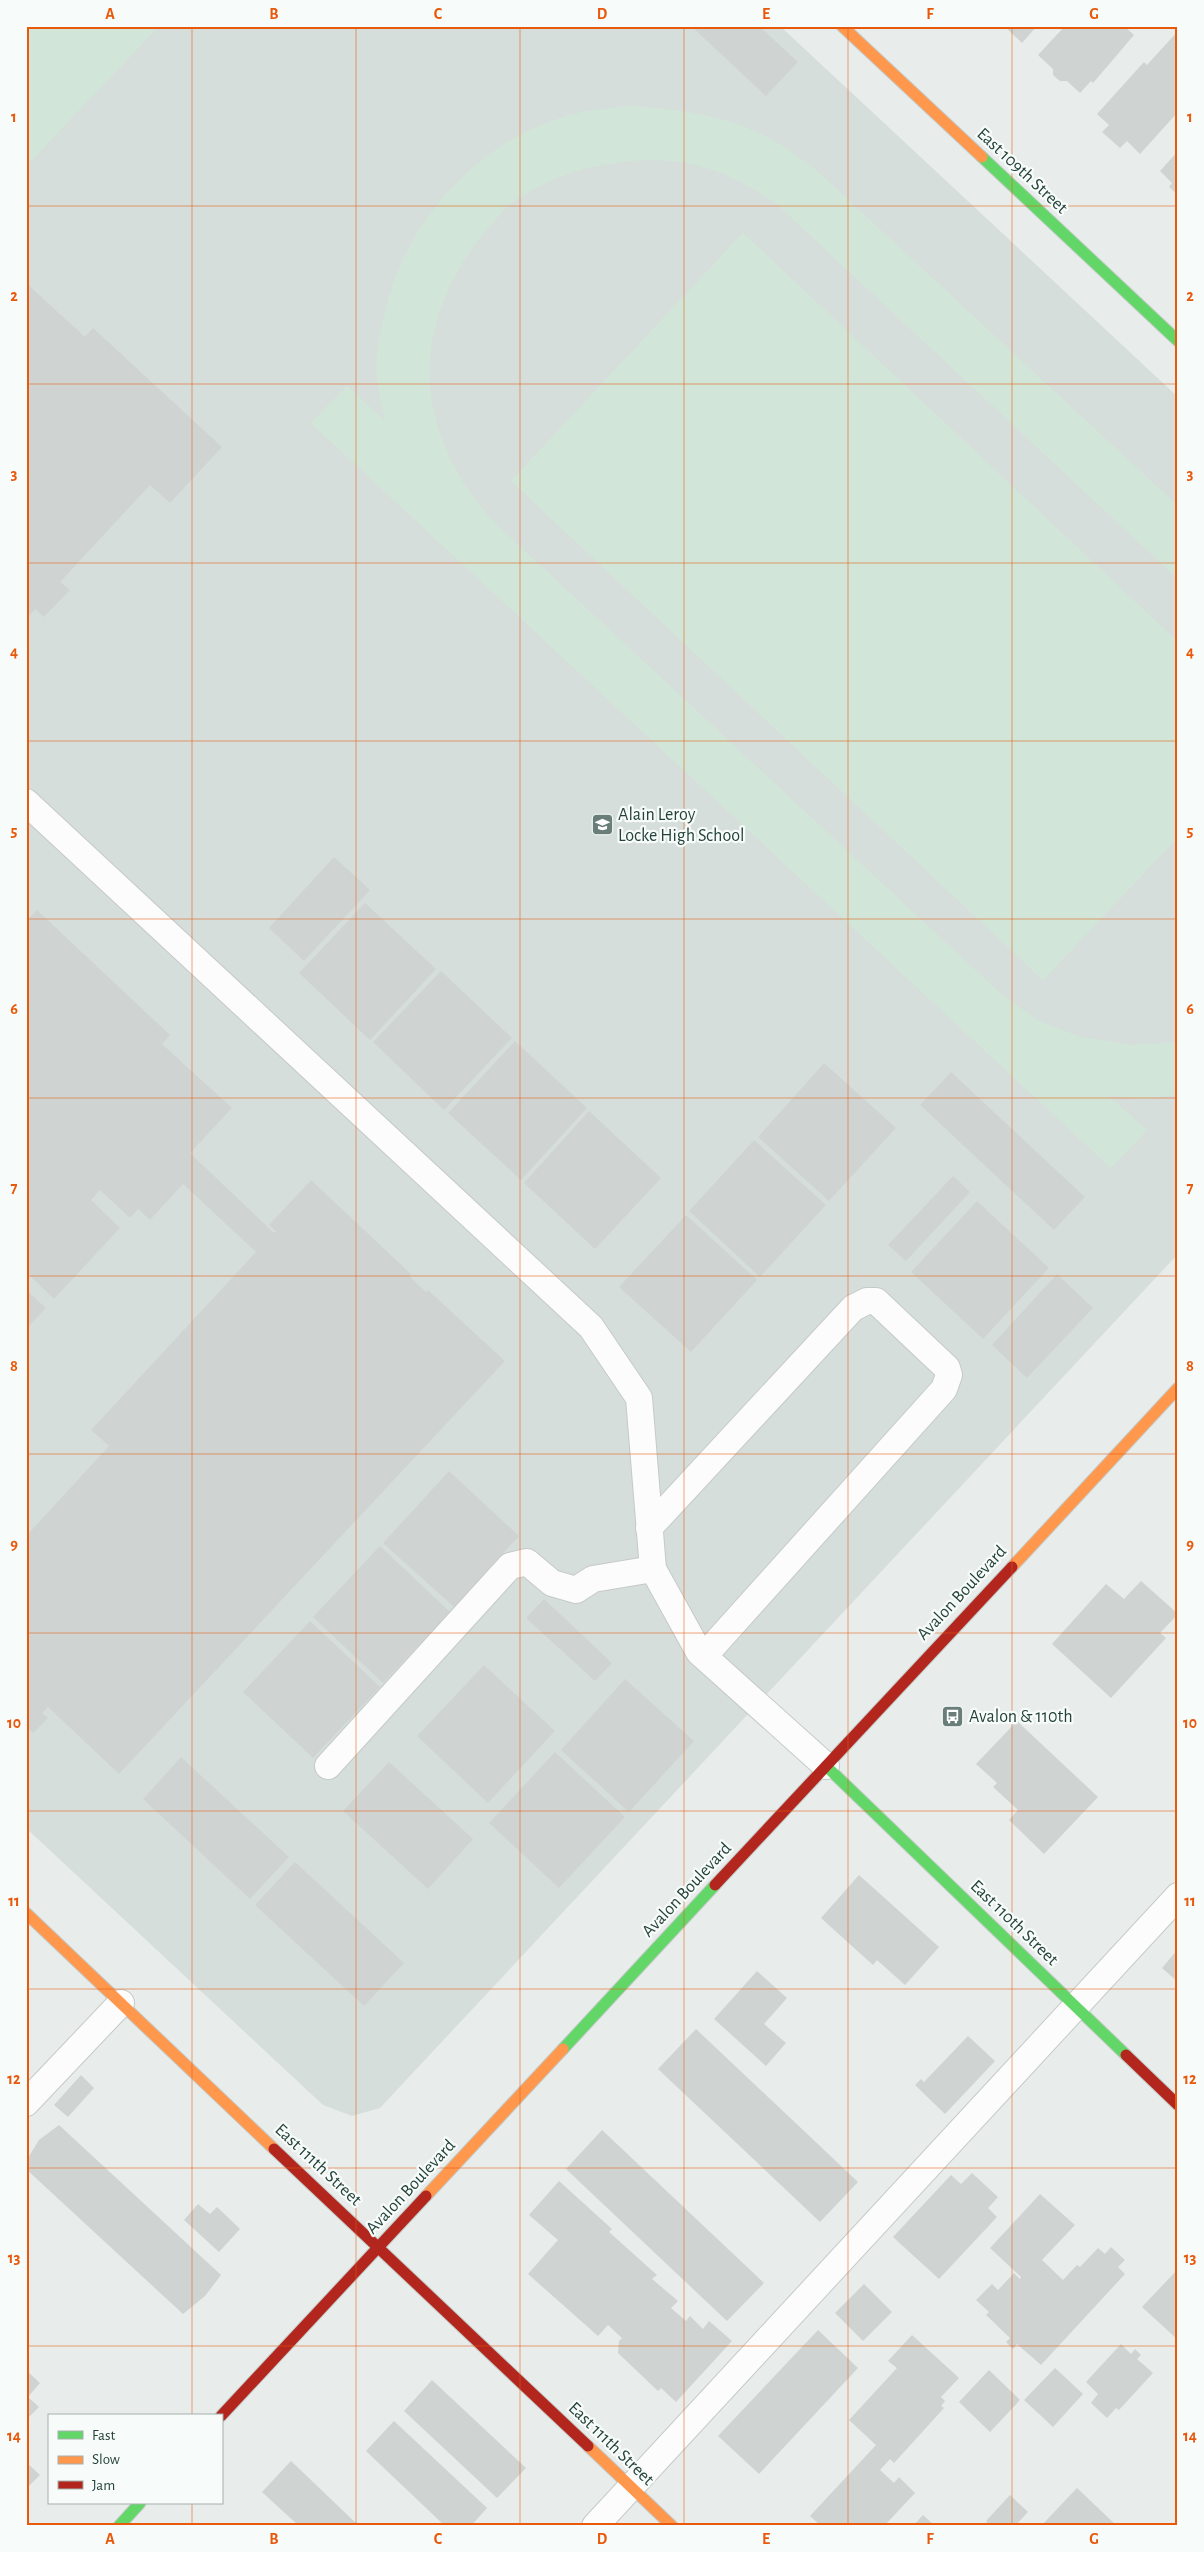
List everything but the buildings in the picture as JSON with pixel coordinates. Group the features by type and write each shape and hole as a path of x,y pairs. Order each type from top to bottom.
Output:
{"street":[{"name":"East 109th Street","path":"842,26 1178,341"},
{"name":"Avalon Boulevard","path":"222,2415 1178,1388"},
{"name":"East 110th Street","path":"826,1766 1178,2105"},
{"name":"East 111th Street","path":"26,1913 672,2526"},
{"path":"119,2526 139,2504"}],"lane":[{"path":"26,802 591,1327 639,1398 652,1569 704,1656 826,1766"},
{"path":"648,1528 853,1308 867,1301 876,1301 947,1368 949,1375 944,1389 704,1656"},
{"path":"328,1766 510,1566 527,1562 552,1583 576,1590 593,1579 652,1569"},
{"path":"595,2526 1178,1896"},
{"path":"26,2103 121,2003"}],"shaded area":[{"name":"Alain Leroy Locke High School","path":"26,26 780,26 1178,397 1178,1254 380,2108 352,2116 323,2105 26,1828"}],"green space":[{"path":"26,26 159,26 26,166"},
{"path":"628,106 684,111 720,119 755,131 795,154 816,170 1178,506 1178,579 781,208 743,183 703,167 661,160 638,160 601,165 559,177 520,197 499,215 459,267 438,315 432,340 430,366 430,391 435,417 445,448 459,476 477,502 499,527 1001,994 1039,1021 1081,1037 1132,1045 1178,1042 1178,1095 1144,1099 1108,1096 1147,1130 1111,1168 311,423 347,386 385,421 378,387 377,357 388,301 399,268 416,236 436,207 460,180 487,156 517,137 549,122 583,112"},
{"path":"743,233 1178,642 1178,837 1043,980 511,481"}],"traffic: fast":[{"path":"982,157 1178,341"},
{"path":"826,1766 1126,2055"},
{"path":"563,2049 715,1885"},
{"path":"119,2526 139,2504"}],"traffic: slow":[{"path":"842,26 982,157"},
{"path":"1012,1567 1178,1388"},
{"path":"26,1913 274,2149"},
{"path":"426,2196 563,2049"},
{"path":"588,2446 672,2526"}],"traffic: jam":[{"path":"715,1885 1012,1567"},
{"path":"1126,2055 1178,2105"},
{"path":"274,2149 588,2446"},
{"path":"222,2415 426,2196"}],"place":[{"name":"Alain Leroy Locke High School","path":"602,825"},
{"name":"Avalon & 110th","path":"953,1717"}]}
